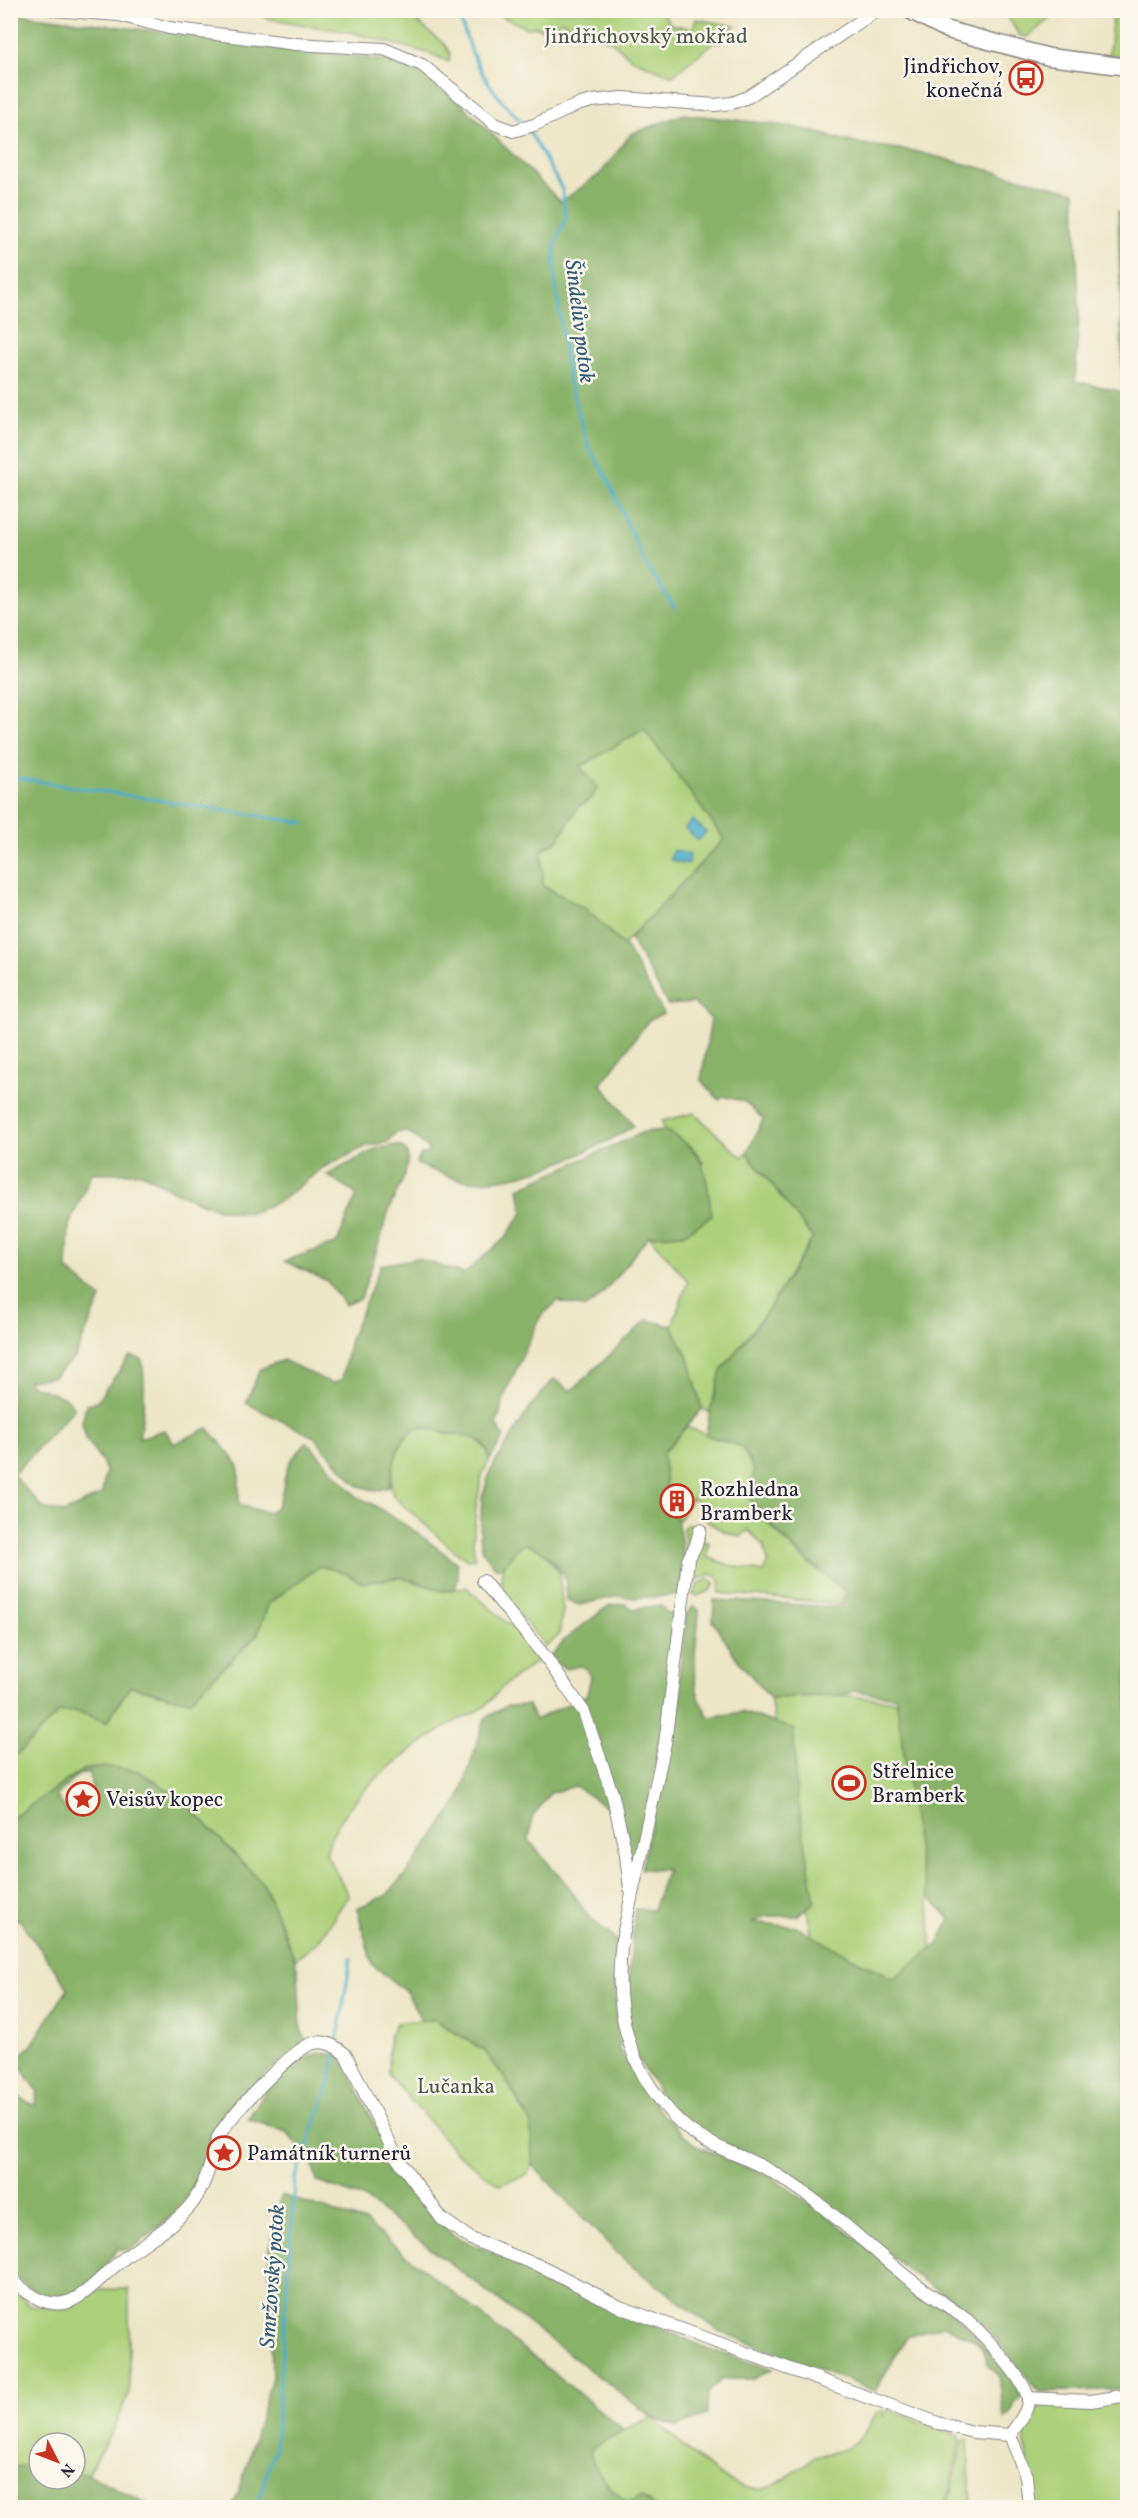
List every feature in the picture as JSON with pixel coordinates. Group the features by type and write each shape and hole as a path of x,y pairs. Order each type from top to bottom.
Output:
{"street":[{"path":"54,10 119,15 170,28 285,43 384,49 422,65 495,124 513,131 534,125 577,105 592,101 622,98 715,105 732,103 748,97 877,10"},
{"path":"909,10 948,30 1039,55 1128,67"},
{"path":"700,1530 696,1545 688,1560 665,1743 618,1970 627,2040 663,2105 693,2134 702,2141 762,2166 789,2183 871,2246 904,2275 967,2320 1017,2376 1028,2398 1024,2413 1011,2435"},
{"path":"483,1581 546,1658 584,1712 613,1796 626,1855 631,1899"},
{"path":"10,2278 23,2290 43,2302 58,2303 86,2294 125,2257 167,2228 191,2204 207,2176 219,2135 237,2110 293,2055 314,2043 334,2045 346,2055 397,2158 442,2219 471,2239 545,2268 620,2307 938,2423 973,2432 1011,2435"},
{"path":"1028,2398 1091,2401 1128,2395"},
{"path":"1011,2435 1026,2476 1029,2508"}],"green space":[{"path":"257,11 404,11 444,44 450,53 449,62 431,54 354,33 265,18"},
{"name":"Jindřichovský mokřad","path":"490,11 662,11 670,24 692,29 696,19 735,26 672,76 632,59 611,41 580,29 576,33 562,20 552,32 536,27 527,28"},
{"path":"1004,11 1053,11 1053,16 1027,37 1019,35"},
{"path":"1113,11 1127,11 1127,57 1109,55"},
{"path":"11,13 422,65 561,202 601,173 631,134 684,114 795,127 855,143 914,151 1075,192 1079,317 1075,381 1123,392 1118,211 1127,214 1127,2389 1040,2392 974,2314 909,2271 799,2181 776,2166 701,2134 669,2109 629,2044 627,1998 635,1909 653,1910 667,1870 641,1869 674,1723 686,1614 694,1606 699,1610 695,1677 701,1703 709,1717 742,1712 794,1729 796,1788 815,1902 797,1916 766,1916 753,1922 796,1927 894,1978 938,1944 950,1919 928,1895 919,1861 896,1697 854,1691 843,1695 770,1698 737,1659 713,1621 714,1600 839,1607 847,1592 795,1549 749,1498 754,1471 742,1447 706,1435 721,1371 768,1310 813,1238 747,1153 763,1119 745,1102 723,1096 719,1100 701,1080 711,1019 693,1003 668,1005 630,938 724,839 644,729 580,767 598,787 591,799 578,807 557,841 542,850 543,886 586,909 627,949 664,1014 649,1020 601,1084 634,1126 596,1147 533,1172 490,1180 469,1181 416,1164 421,1154 427,1154 428,1149 409,1133 398,1132 388,1142 367,1146 324,1167 283,1199 256,1212 239,1213 214,1208 173,1191 142,1173 92,1173 69,1225 67,1270 101,1298 75,1357 53,1377 28,1380 29,1384 68,1399 74,1409 13,1475 43,1508 64,1513 102,1494 106,1471 102,1461 87,1441 82,1423 86,1405 97,1401 130,1356 142,1359 144,1398 139,1438 165,1430 174,1444 208,1428 239,1466 239,1505 269,1513 281,1497 289,1464 307,1442 356,1496 416,1532 457,1563 458,1577 455,1589 443,1591 401,1577 363,1583 345,1573 320,1566 269,1603 257,1635 189,1701 130,1686 107,1722 76,1711 59,1712 21,1751 11,1758"},
{"path":"644,728 724,839 623,945 586,909 543,886 542,850 557,841 578,807 591,799 580,767"},
{"path":"694,1113 742,1157 747,1153 813,1238 768,1310 721,1371 710,1412 702,1409 689,1359 672,1326 688,1281 649,1236 683,1234 703,1162 693,1148 664,1130 662,1121"},
{"path":"664,1130 689,1146 697,1155 705,1175 712,1216 683,1234 649,1236 599,1298 585,1308 558,1301 540,1317 506,1392 496,1425 504,1437 489,1461 485,1447 476,1439 421,1427 413,1430 401,1443 389,1487 376,1491 357,1485 314,1437 246,1403 260,1369 283,1360 333,1384 342,1379 350,1339 381,1265 417,1258 464,1274 505,1238 523,1213 519,1188 644,1132"},
{"path":"397,1145 407,1153 405,1174 389,1210 361,1298 345,1305 327,1281 284,1261 337,1243 357,1195 327,1175 376,1149"},
{"path":"647,1320 672,1326 689,1359 702,1409 663,1453 666,1485 659,1504 677,1519 685,1564 680,1595 636,1598 618,1596 579,1605 567,1600 564,1576 552,1560 542,1551 530,1545 524,1544 513,1552 503,1567 495,1567 483,1552 480,1536 482,1498 491,1469 531,1406 554,1379 571,1391"},
{"path":"421,1427 471,1435 489,1453 489,1461 482,1475 476,1506 473,1542 475,1558 466,1559 458,1554 393,1496 391,1478 396,1456 406,1437"},
{"path":"686,1427 742,1447 754,1471 767,1522 803,1559 847,1592 841,1604 719,1593 721,1584 718,1577 710,1574 690,1583 691,1562 703,1541 709,1543 707,1557 729,1565 763,1572 768,1562 764,1546 748,1530 741,1537 717,1528 708,1522 692,1498 679,1520 659,1505 666,1485 663,1453"},
{"path":"687,1524 695,1525 697,1529 686,1549 683,1528"},
{"path":"524,1544 541,1549 559,1572 563,1610 559,1635 545,1647 506,1596 502,1584 502,1571 509,1558"},
{"path":"320,1566 345,1573 363,1583 401,1577 443,1591 466,1587 536,1648 540,1659 503,1686 484,1707 433,1735 395,1763 376,1779 344,1815 333,1834 326,1854 349,1896 313,1946 295,1959 264,1885 180,1797 84,1769 11,1819 11,1758 21,1751 59,1712 76,1711 106,1722 130,1686 169,1697 244,1648 257,1635 269,1603"},
{"path":"708,1579 715,1583 710,1591 697,1596 692,1595 699,1584"},
{"path":"625,1604 633,1609 660,1605 667,1613 676,1615 669,1689 635,1875 612,1811 575,1786 550,1793 532,1818 529,1841 570,1888 586,1914 616,1940 614,1969 619,2050 661,2113 696,2146 772,2178 820,2210 966,2325 1018,2386 1021,2399 1015,2403 1010,2415 1004,2419 999,2375 987,2365 983,2350 978,2344 944,2325 907,2336 875,2391 719,2331 626,2262 532,2165 531,2123 506,2080 485,2051 435,2020 421,2020 407,1993 372,1964 357,1908 387,1895 409,1870 460,1798 485,1718 507,1706 528,1705 535,1720 587,1695 591,1677 587,1669 580,1666 566,1669 549,1658 565,1639 610,1605"},
{"name":"Střelnice Bramberk","path":"843,1695 897,1701 927,1865 932,1955 910,1994 813,1944 770,1698"},
{"path":"109,1767 138,1771 180,1797 264,1885 295,1959 298,1973 301,2030 306,2041 246,2092 224,2115 214,2130 200,2176 184,2201 165,2222 130,2250 117,2249 100,2274 84,2290 65,2296 40,2296 11,2273 11,2093 35,2106 38,2091 15,2060 32,2045 68,1988 18,1918 11,1927 11,1819 84,1769","holes":["90,1772 93,1800 67,1811 56,1796 78,1775"]},
{"name":"Lučanka","path":"435,2020 485,2051 506,2080 531,2124 532,2165 527,2175 499,2185 456,2153 388,2074 389,2037 396,2023"},
{"path":"320,2053 341,2055 396,2169 452,2235 710,2350 773,2369 753,2379 722,2379 708,2393 707,2414 678,2427 652,2417 364,2198 317,2182 312,2161 287,2132 248,2119 277,2078 296,2063"},
{"path":"281,2195 365,2222 624,2430 591,2449 594,2464 602,2478 625,2501 641,2496 653,2507 232,2507 239,2492 272,2377 269,2253"},
{"path":"101,2289 129,2289 129,2394 114,2429 87,2474 87,2431 27,2431 27,2468 11,2466 10,2292 13,2290 31,2306 69,2309"},
{"path":"1127,2398 1127,2507 1033,2507 1024,2433 1033,2413 1045,2405"},
{"path":"888,2409 959,2436 961,2440 945,2508 653,2507 647,2501 625,2501 602,2478 591,2456 591,2449 618,2432 652,2417 688,2451 718,2474 733,2483 748,2488 762,2489 782,2481 813,2458 849,2447 864,2434 877,2412 883,2411 883,2416 886,2416"},
{"path":"964,2439 968,2439 971,2507 947,2507"},
{"path":"10,2466 27,2468 27,2491 87,2491 87,2474 154,2507 11,2507"}],"water":[{"path":"693,820 706,832 698,841 685,828"},
{"path":"673,850 690,855 688,864 670,860"}],"waterway":[{"name":"Šindelův potok","path":"456,10 472,53 490,86 523,123"},
{"name":"Šindelův potok","path":"529,131 562,189 566,218 555,245 554,269 567,374 589,448 607,477 644,562 675,608"},
{"path":"10,777 305,823"},
{"name":"Smržovský potok","path":"337,2042 351,1958"},
{"name":"Smržovský potok","path":"256,2508 275,2447 295,2178 330,2083 336,2052"}],"place":[{"name":"Jindřichov, konečná","path":"1026,78"},
{"name":"Rozhledna Bramberk","path":"677,1501"},
{"name":"Střelnice Bramberk","path":"849,1783"},
{"name":"Veisův kopec","path":"83,1799"},
{"name":"Památník turnerů","path":"224,2153"}]}
